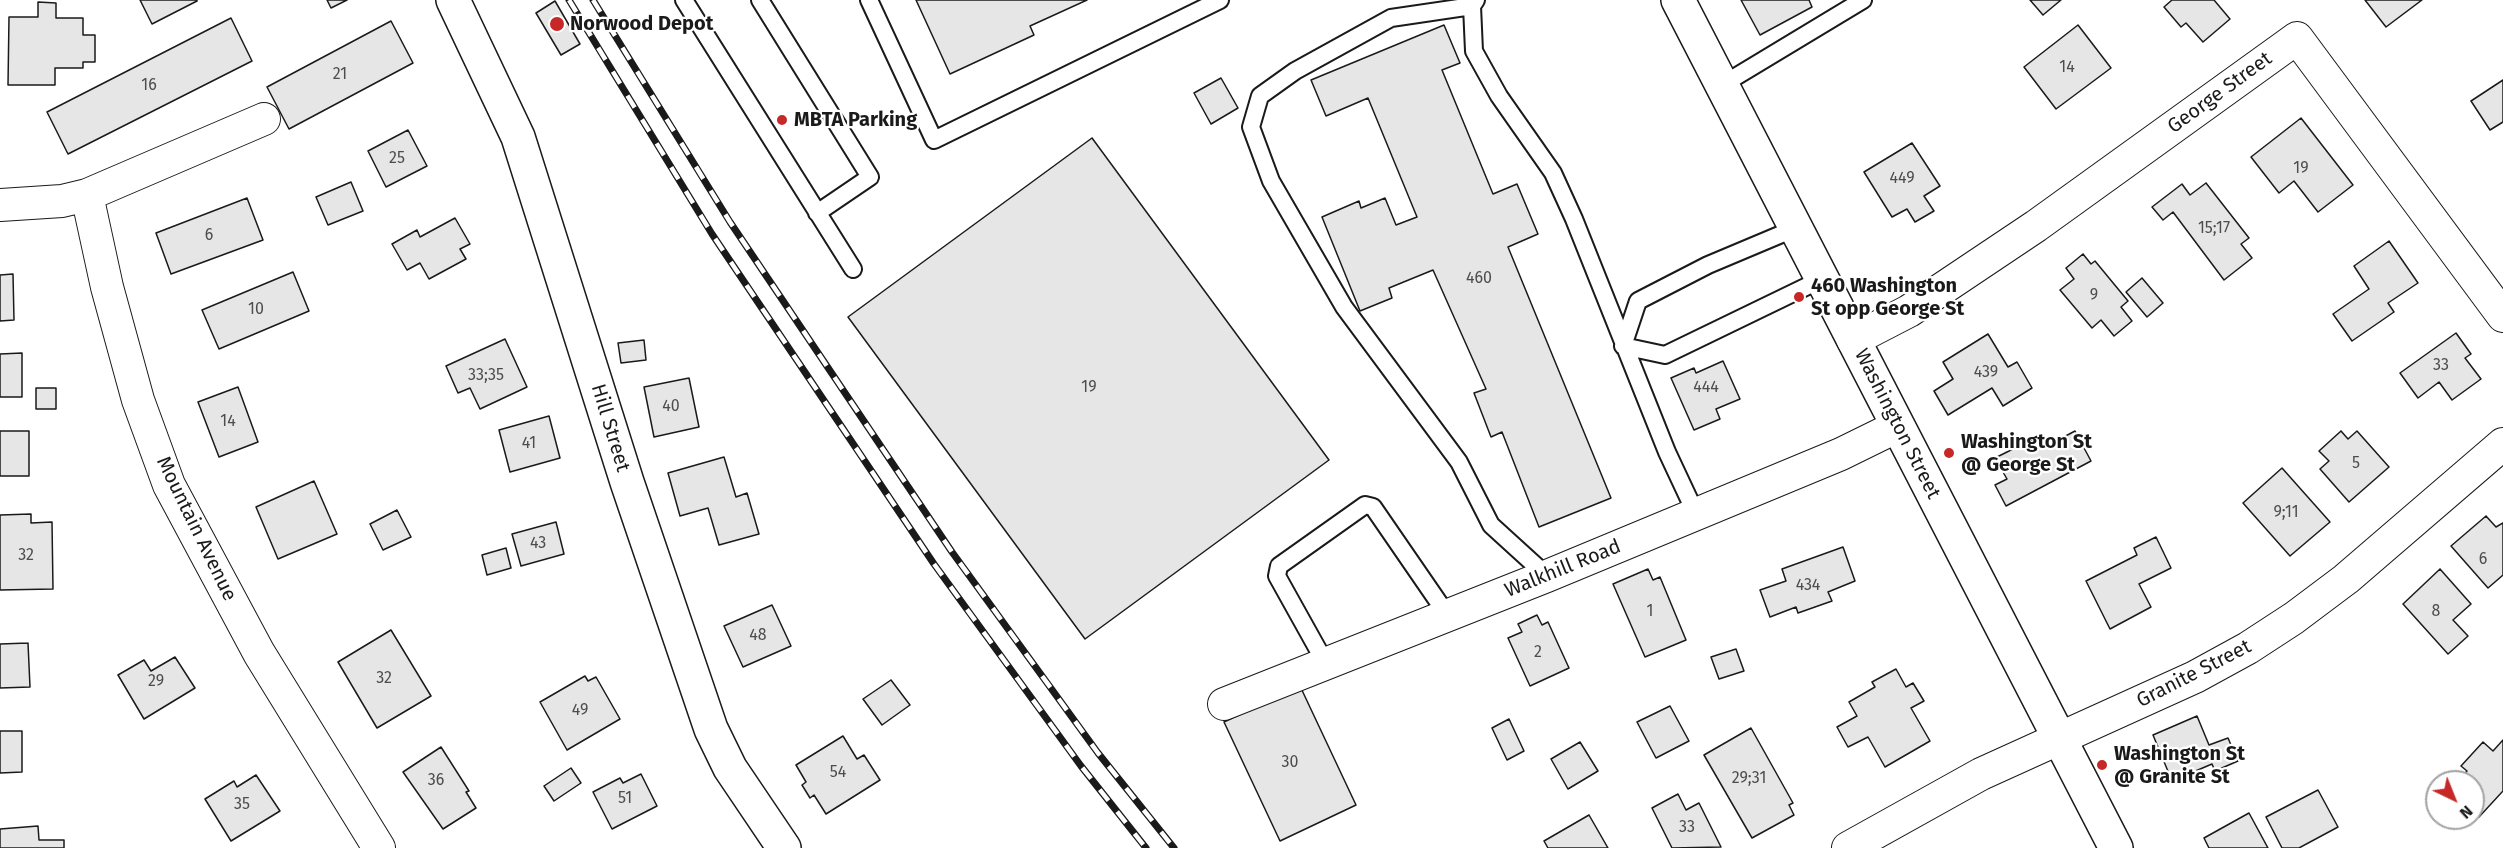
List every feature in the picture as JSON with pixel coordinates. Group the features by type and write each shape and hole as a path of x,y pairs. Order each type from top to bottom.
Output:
{"main road":[{"name":"Hill Street","path":"453,0 518,137 627,482 711,729 730,768 784,848"},
{"name":"Washington Street","path":"1678,0 2116,848"}],"street":[{"name":"George Street","path":"1853,340 1908,311 2036,226 2297,38 2503,316"},
{"path":"0,205 62,201 87,195 264,119"},
{"name":"Mountain Avenue","path":"87,195 107,287 138,400 169,485 259,653 380,848"},
{"name":"Walkhill Road","path":"1224,704 1547,576 1841,454 1898,426"},
{"name":"Granite Street","path":"1848,848 1981,774 2195,677 2294,618 2346,579 2503,444"}],"lane":[{"path":"760,0 870,177 817,213"},
{"path":"868,0 934,140 1220,0"},
{"path":"1722,85 1863,0"},
{"path":"688,2 853,269"},
{"path":"1547,576 1491,525 1458,462 1344,307 1271,181 1251,127 1260,96 1295,70 1391,18 1474,3 1474,51 1499,96 1553,173 1574,219 1667,452 1696,514"},
{"path":"1623,346 1638,301 1708,265 1796,228"},
{"path":"1623,346 1665,355 1822,279"},
{"path":"1326,664 1276,576 1279,566 1365,505 1373,507 1448,616"}],"building":[{"path":"140,0 197,0 197,1 152,24"},
{"path":"327,0 347,0 331,8"},
{"path":"916,0 1087,0 1030,26 1034,35 950,74"},
{"path":"1741,0 1809,0 1812,7 1760,35"},
{"path":"2030,0 2061,0 2043,15"},
{"path":"2172,0 2214,0 2230,19 2203,42 2186,23 2181,27 2164,7"},
{"path":"2365,0 2422,0 2386,27"},
{"path":"555,1 580,44 561,55 536,13"},
{"path":"38,2 56,3 56,18 83,18 83,35 95,35 95,62 83,62 83,68 55,68 55,85 8,85 9,17 38,17"},
{"path":"231,18 252,61 68,154 47,112"},
{"path":"391,21 413,63 289,129 267,87"},
{"path":"1444,25 1460,63 1442,70 1493,194 1517,184 1538,234 1508,247 1611,498 1539,527 1502,432 1491,437 1474,393 1486,389 1433,270 1389,288 1392,298 1360,311 1322,217 1359,201 1361,208 1385,198 1396,225 1417,217 1368,98 1326,116 1311,80"},
{"path":"2078,25 2111,68 2056,109 2024,67"},
{"path":"1221,78 1238,108 1211,124 1194,93"},
{"path":"2503,80 2503,122 2490,130 2471,101"},
{"path":"2301,118 2353,185 2318,212 2294,181 2279,193 2251,157"},
{"path":"408,130 427,166 386,187 368,151"},
{"path":"1092,138 1329,460 1085,639 848,317"},
{"path":"1912,143 1940,186 1924,196 1934,211 1915,222 1907,209 1892,217 1864,172"},
{"path":"351,182 363,211 328,225 316,197"},
{"path":"2206,183 2249,238 2241,244 2252,258 2224,280 2173,212 2163,220 2152,207 2182,184 2190,195"},
{"path":"247,198 263,240 171,274 156,233"},
{"path":"455,218 470,244 460,249 466,259 429,279 420,263 407,270 392,244 417,230 420,237"},
{"path":"2389,241 2418,283 2388,303 2394,312 2352,341 2333,314 2369,289 2354,266"},
{"path":"2083,254 2091,264 2095,261 2128,301 2121,307 2132,321 2114,336 2101,320 2092,328 2060,290 2074,279 2066,268"},
{"path":"293,272 309,311 219,349 202,310"},
{"path":"13,274 14,320 0,321 0,275"},
{"path":"2142,278 2163,303 2147,317 2126,292"},
{"path":"2456,333 2471,354 2465,358 2481,379 2452,400 2439,382 2418,398 2400,373"},
{"path":"1988,334 2008,367 2017,362 2032,388 2003,406 1992,388 1948,415 1934,391 1953,379 1943,362"},
{"path":"505,339 527,387 480,409 470,388 458,393 446,366"},
{"path":"644,340 646,360 621,363 618,343"},
{"path":"22,353 22,397 0,397 0,354"},
{"path":"1723,361 1740,399 1716,409 1720,419 1694,430 1671,378 1694,368 1696,373"},
{"path":"689,378 699,427 654,437 644,387"},
{"path":"238,387 258,442 219,457 198,402"},
{"path":"36,388 56,388 56,409 36,409"},
{"path":"549,416 560,458 510,472 499,430"},
{"path":"0,431 29,431 29,476 0,476"},
{"path":"2075,431 2091,461 2006,506 1995,485 2007,479 1995,458 2037,437 2043,448"},
{"path":"2341,431 2348,439 2357,431 2389,467 2349,502 2320,469 2329,461 2319,451"},
{"path":"724,457 736,497 747,493 759,534 719,545 708,508 680,516 668,473"},
{"path":"2282,468 2330,522 2290,556 2243,503"},
{"path":"314,481 337,534 278,559 256,507"},
{"path":"397,510 411,537 383,550 370,524"},
{"path":"31,514 31,523 52,522 53,589 0,590 0,515"},
{"path":"2486,516 2496,527 2503,523 2503,575 2488,588 2451,546"},
{"path":"556,522 564,554 521,566 512,534"},
{"path":"2156,537 2171,568 2139,584 2151,607 2110,629 2086,581 2137,555 2134,548"},
{"path":"1843,547 1855,581 1828,592 1832,601 1798,613 1796,607 1770,617 1760,590 1786,581 1782,569"},
{"path":"506,548 511,568 487,575 482,555"},
{"path":"1648,569 1653,580 1660,577 1686,640 1645,657 1613,584"},
{"path":"2440,569 2471,604 2453,620 2468,636 2448,654 2403,604"},
{"path":"772,605 791,646 743,667 724,626"},
{"path":"1537,615 1542,625 1548,622 1569,668 1530,686 1508,638 1522,632 1518,624"},
{"path":"391,630 431,696 377,728 338,662"},
{"path":"28,643 30,687 0,688 0,644"},
{"path":"1736,649 1744,671 1719,679 1711,657"},
{"path":"175,657 195,688 144,719 118,675 144,660 151,671"},
{"path":"1896,669 1906,687 1913,683 1924,701 1911,708 1930,741 1885,767 1868,737 1848,747 1837,727 1857,716 1849,702 1875,687 1872,682"},
{"path":"585,676 588,681 596,677 620,719 567,750 540,702"},
{"path":"891,680 910,705 882,725 863,699"},
{"path":"1300,686 1356,805 1280,841 1224,722"},
{"path":"1670,706 1689,741 1656,758 1637,722"},
{"path":"2197,716 2209,745 2228,738 2238,761 2215,771 2212,764 2172,781 2153,735"},
{"path":"1509,719 1524,751 1507,760 1492,728"},
{"path":"1751,728 1793,803 1789,805 1794,815 1752,838 1704,755"},
{"path":"0,731 22,731 22,772 0,773"},
{"path":"843,736 857,759 864,755 880,780 826,814 814,795 810,798 802,785 806,782 796,765"},
{"path":"2503,740 2503,791 2485,810 2485,770 2466,770 2461,766 2483,742 2493,751"},
{"path":"1580,742 1598,771 1568,789 1551,759"},
{"path":"441,747 469,791 466,792 476,808 443,829 403,772"},
{"path":"571,768 581,783 554,801 544,786"},
{"path":"641,774 657,806 612,829 593,792 620,778 623,783"},
{"path":"256,775 280,811 231,841 205,799 234,781 237,787"},
{"path":"2318,790 2338,827 2299,848 2282,848 2266,817"},
{"path":"1678,794 1686,810 1699,803 1721,847 1672,848 1652,808"},
{"path":"2249,813 2268,848 2209,848 2204,838"},
{"path":"1589,815 1608,848 1548,848 1544,841"},
{"path":"38,826 39,840 64,840 64,848 0,848 0,829"}],"railway":[{"path":"569,0 712,234 934,564 1081,766 1146,848"},
{"path":"593,0 730,222 952,552 1098,753 1174,848"}],"place":[{"name":"Norwood Depot","path":"557,24"},
{"name":"MBTA Parking","path":"782,120"},
{"name":"460 Washington St opp George St","path":"1799,297"},
{"name":"Washington St @ George St","path":"1949,453"},
{"name":"Washington St @ Granite St","path":"2102,765"}]}
